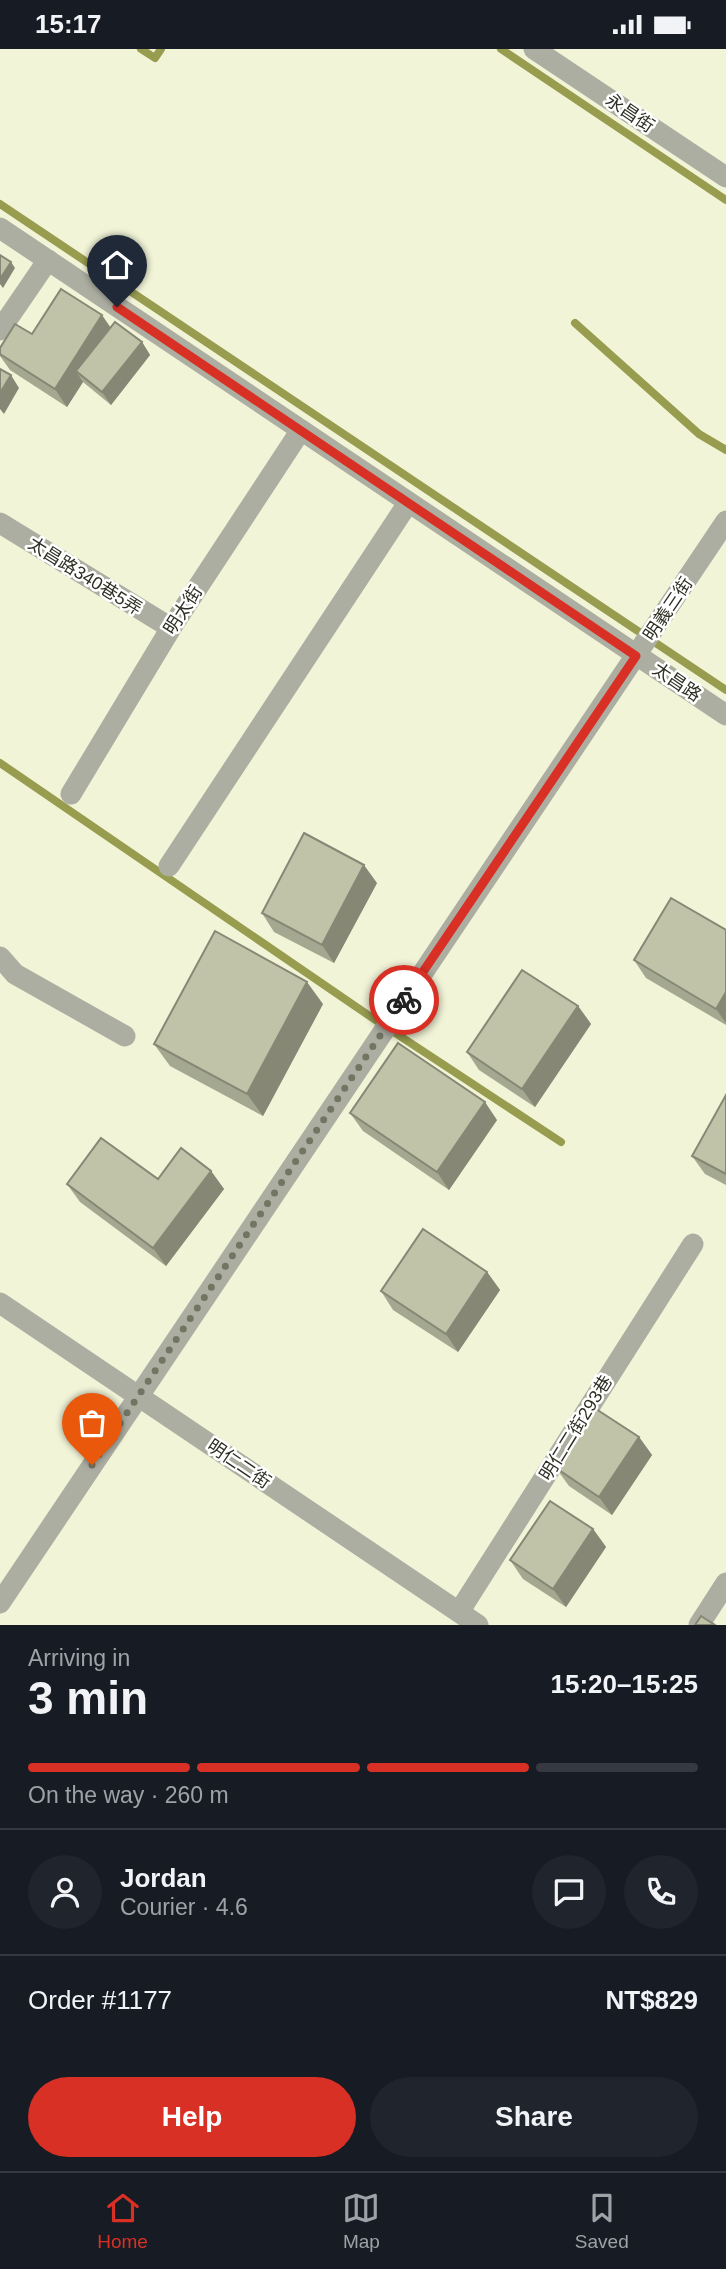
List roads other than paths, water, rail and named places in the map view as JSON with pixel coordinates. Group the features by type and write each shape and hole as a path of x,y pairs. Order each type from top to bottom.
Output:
{"street":[{"name":"永昌街","path":"534,49 726,177"},
{"name":"太昌路","path":"0,228 726,715"},
{"path":"0,330 48,260"},
{"name":"明太街","path":"71,795 171,628 301,430"},
{"path":"169,866 408,503"},
{"name":"明義三街","path":"0,1603 726,521"},
{"name":"太昌路340巷5弄","path":"0,523 171,628"},
{"path":"0,957 15,974 125,1036"},
{"name":"明仁二街293巷","path":"459,1612 693,1244"},
{"name":"明仁二街","path":"0,1303 478,1625"},
{"path":"699,1625 726,1583"}],"waterway":[{"path":"141,49 155,58 161,49"},
{"path":"501,49 726,200"},
{"path":"0,204 726,690"},
{"path":"575,323 699,434 726,450"},
{"path":"0,763 374,1019 561,1142"}]}
